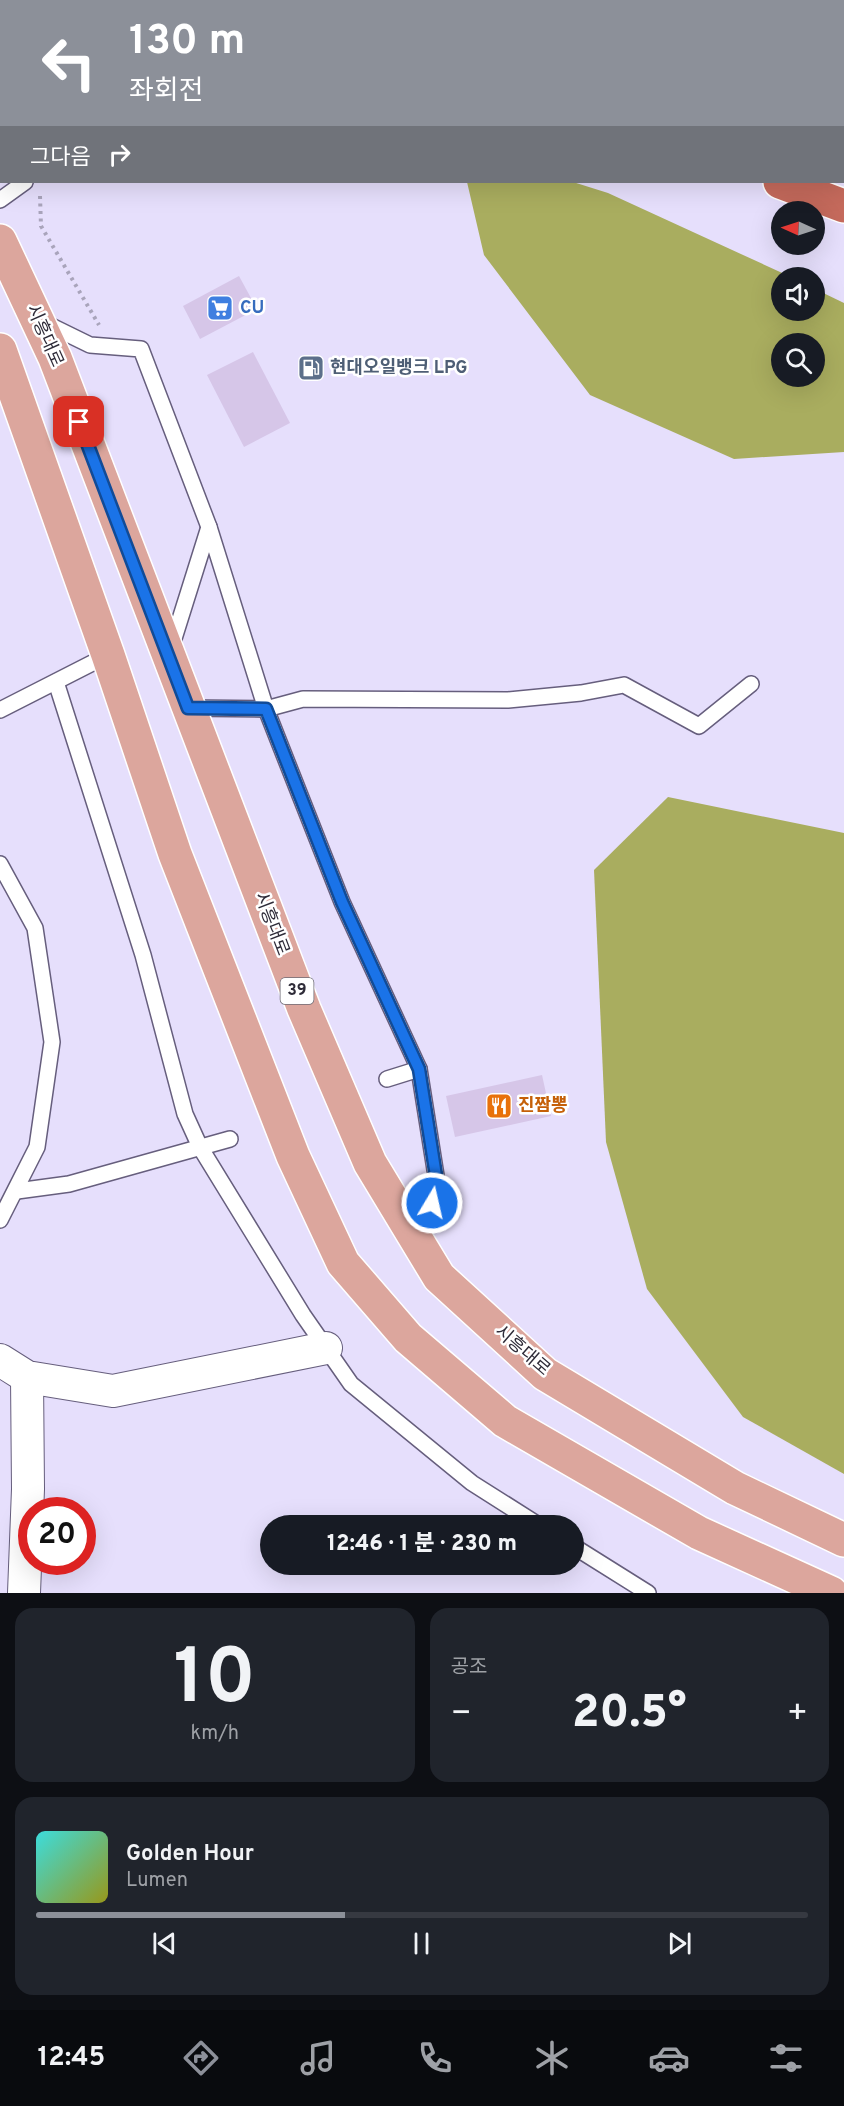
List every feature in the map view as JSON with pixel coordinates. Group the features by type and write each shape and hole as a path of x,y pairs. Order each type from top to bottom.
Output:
{"highway":[{"path":"783,183 844,206"}],"main road":[{"name":"시흥대로","path":"0,241 59,369 322,1053 370,1163 439,1277 545,1374 735,1488 844,1540"},
{"path":"0,350 108,655 175,854 293,1156 343,1263 408,1338 505,1421 699,1533 831,1593"}],"street":[{"path":"0,1360 27,1377 112,1391 326,1348"},
{"path":"24,1593 28,1490 27,1377"}],"lane":[{"path":"0,200 24,183"},
{"path":"37,319 90,345 141,349 209,527 266,709 342,902 419,1069 437,1182 420,1246"},
{"path":"169,656 209,527"},
{"path":"0,710 108,655"},
{"path":"56,682 143,955 185,1114 200,1147 351,1384 472,1483 523,1515"},
{"path":"188,708 266,709 303,699 508,700 581,693 624,685 699,726 751,684"},
{"path":"0,864 35,928 52,1042 37,1147 17,1191 0,1220"},
{"path":"387,1079 419,1069"},
{"path":"17,1191 69,1184 230,1139"},
{"path":"584,1553 648,1593"}],"path":[{"path":"40,193 41,226 112,347"}],"green space":[{"path":"467,183 576,183 608,193 771,268 771,321 825,321 825,294 844,303 844,452 734,459 590,395 484,255"},
{"path":"668,797 844,833 844,1474 743,1417 647,1289 606,1142 594,870"}],"building":[{"name":"CU","path":"239,276 257,309 200,339 183,306"},
{"path":"253,352 290,423 244,447 207,375"},
{"name":"진짬뽕","path":"542,1075 551,1116 455,1137 446,1096"}],"place":[{"name":"CU","path":"220,308"},
{"name":"현대오일뱅크 LPG","path":"311,368"},
{"name":"진짬뽕","path":"499,1106"}],"route":[{"path":"79,422 188,708 266,709 342,902 419,1069 437,1182 432,1203"}]}
